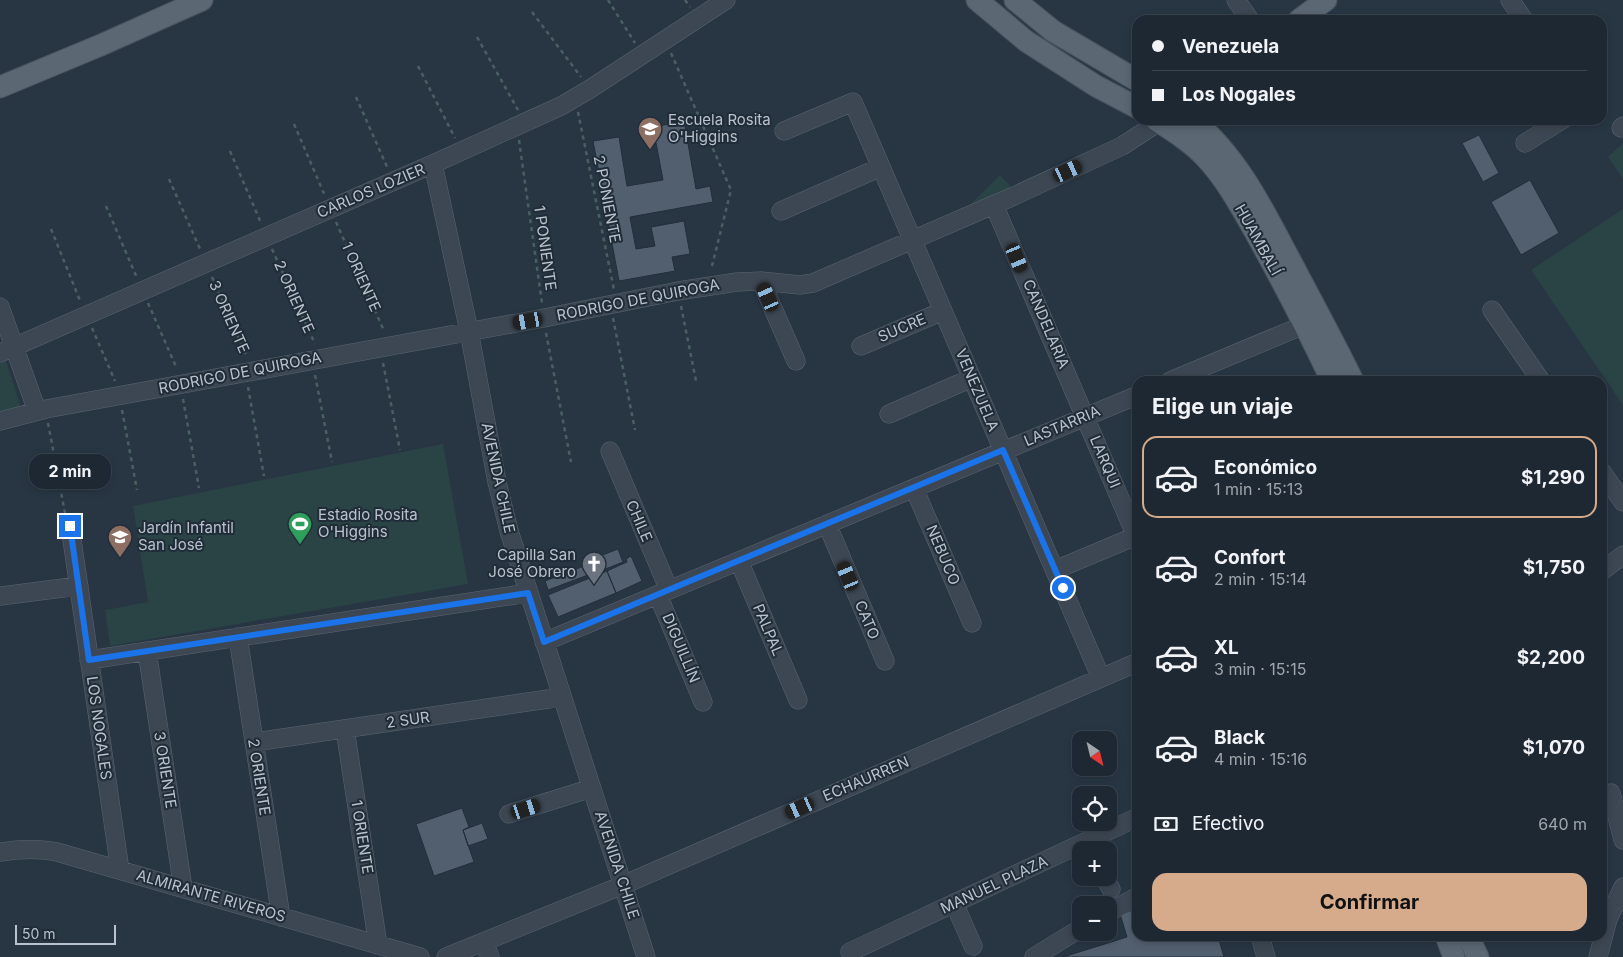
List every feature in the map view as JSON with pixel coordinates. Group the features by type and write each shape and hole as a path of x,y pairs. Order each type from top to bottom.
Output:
{"main road":[{"path":"978,0 1026,41 1096,86 1132,105"},
{"path":"1014,0 1054,31 1132,77"},
{"path":"1306,15 1326,0"},
{"path":"0,87 108,42 191,2"},
{"name":"HUAMBALÍ","path":"1166,125 1194,146 1212,164 1350,376"},
{"name":"HUAMBALÍ","path":"1198,125 1224,150 1250,186 1313,322 1330,376"},
{"path":"1448,941 1454,957"},
{"path":"1470,941 1478,957"}],"street":[{"name":"CARLOS LOZIER","path":"7,350 433,164 583,94 726,0"},
{"path":"1236,0 1246,15"},
{"path":"1510,0 1520,15"},
{"name":"VENEZUELA","path":"784,131 853,102 1101,678"},
{"name":"RODRIGO DE QUIROGA","path":"0,421 42,410 614,305 706,286 737,282 813,283 994,205 1122,146 1152,125"},
{"path":"1524,143 1554,125"},
{"name":"AVENIDA CHILE","path":"433,164 469,331 497,482 509,531 646,957"},
{"path":"782,211 881,167"},
{"name":"CANDELARIA","path":"994,205 1085,416"},
{"path":"761,282 796,361"},
{"path":"0,307 7,350 42,410"},
{"path":"1492,310 1538,376"},
{"name":"SUCRE","path":"861,346 943,311"},
{"path":"1182,376 1313,322"},
{"path":"888,414 972,378"},
{"name":"LASTARRIA","path":"544,642 1132,397"},
{"name":"LARQUI","path":"1085,416 1132,527"},
{"name":"CHILE","path":"610,451 663,593"},
{"path":"1607,479 1623,502"},
{"name":"NEBUCO","path":"914,488 972,623"},
{"name":"CATO","path":"827,524 885,661"},
{"name":"LOS NOGALES","path":"70,526 120,870"},
{"name":"LARQUI","path":"1055,570 1132,538"},
{"path":"1607,567 1623,556"},
{"name":"PALPAL","path":"739,561 798,700"},
{"path":"0,596 79,586"},
{"path":"89,660 528,593"},
{"name":"DIGUILLÍN","path":"663,593 703,702"},
{"name":"2 ORIENTE","path":"238,638 281,917"},
{"name":"3 ORIENTE","path":"146,651 183,888"},
{"name":"ECHAURREN","path":"487,949 623,885 1132,665"},
{"name":"2 SUR","path":"254,742 562,698"},
{"name":"1 ORIENTE","path":"345,729 378,945"},
{"path":"509,814 592,788"},
{"path":"1612,793 1623,840"},
{"name":"MANUEL PLAZA","path":"1097,841 1132,821"},
{"name":"ALMIRANTE RIVEROS","path":"0,852 43,849 420,957"},
{"name":"MANUEL PLAZA","path":"850,952 954,903 1072,853"},
{"path":"1607,923 1623,887"},
{"path":"1117,908 1132,899"},
{"path":"954,903 973,946"},
{"path":"1034,957 1072,934"},
{"path":"1261,941 1266,957"},
{"path":"1598,957 1602,941"},
{"path":"446,957 487,949"}],"path":[{"path":"608,0 643,55"},
{"path":"532,12 583,94"},
{"path":"477,37 521,124"},
{"path":"665,40 731,190 706,286"},
{"path":"418,66 462,151"},
{"name":"2 PONIENTE","path":"583,94 634,430"},
{"path":"356,97 393,181"},
{"name":"1 ORIENTE","path":"294,124 385,346 400,450"},
{"name":"1 PONIENTE","path":"521,124 544,318 571,462"},
{"name":"2 ORIENTE","path":"230,151 317,359 332,462"},
{"name":"3 ORIENTE","path":"169,180 206,262 250,372 264,476"},
{"path":"106,206 142,290"},
{"path":"51,229 86,314"},
{"path":"678,291 696,381"},
{"path":"42,410 66,517 70,526"}],"green space":[{"path":"1623,143 1623,179 1608,157"},
{"path":"1000,175 1012,188 969,206"},
{"path":"1623,209 1623,405 1607,382 1607,376 1603,376 1531,270"},
{"path":"6,361 22,411 0,416 0,363"},
{"name":"Estadio Rosita O'Higgins","path":"443,444 468,584 110,646 105,610 148,602 133,506"}],"building":[{"path":"684,121 696,189 710,186 713,202 630,217 636,249 655,246 651,227 684,221 690,254 672,257 675,271 619,281 593,141 619,137 627,186 663,180 653,127"},
{"path":"1479,135 1499,173 1483,182 1462,143"},
{"path":"1530,180 1559,233 1521,255 1491,202"},
{"path":"618,549 623,562 603,570 597,557"},
{"path":"631,556 642,581 616,593 607,571 627,562 626,559"},
{"path":"584,566 588,575 548,590 545,581"},
{"path":"607,571 616,593 558,617 548,595"},
{"path":"462,808 469,827 463,830 474,862 434,876 416,824"},
{"path":"482,823 488,839 468,846 463,830"},
{"path":"1132,911 1132,941 1219,941 1224,957 1063,957 1127,937 1120,914"}],"place":[{"name":"Escuela Rosita O'Higgins","path":"650,150"},
{"name":"Estadio Rosita O'Higgins","path":"300,545"},
{"name":"Jardín Infantil San José","path":"120,558"},
{"name":"Capilla San José Obrero","path":"594,585"}],"route":[{"path":"70,526 89,660 528,593 544,642 1003,450 1063,588"}]}
